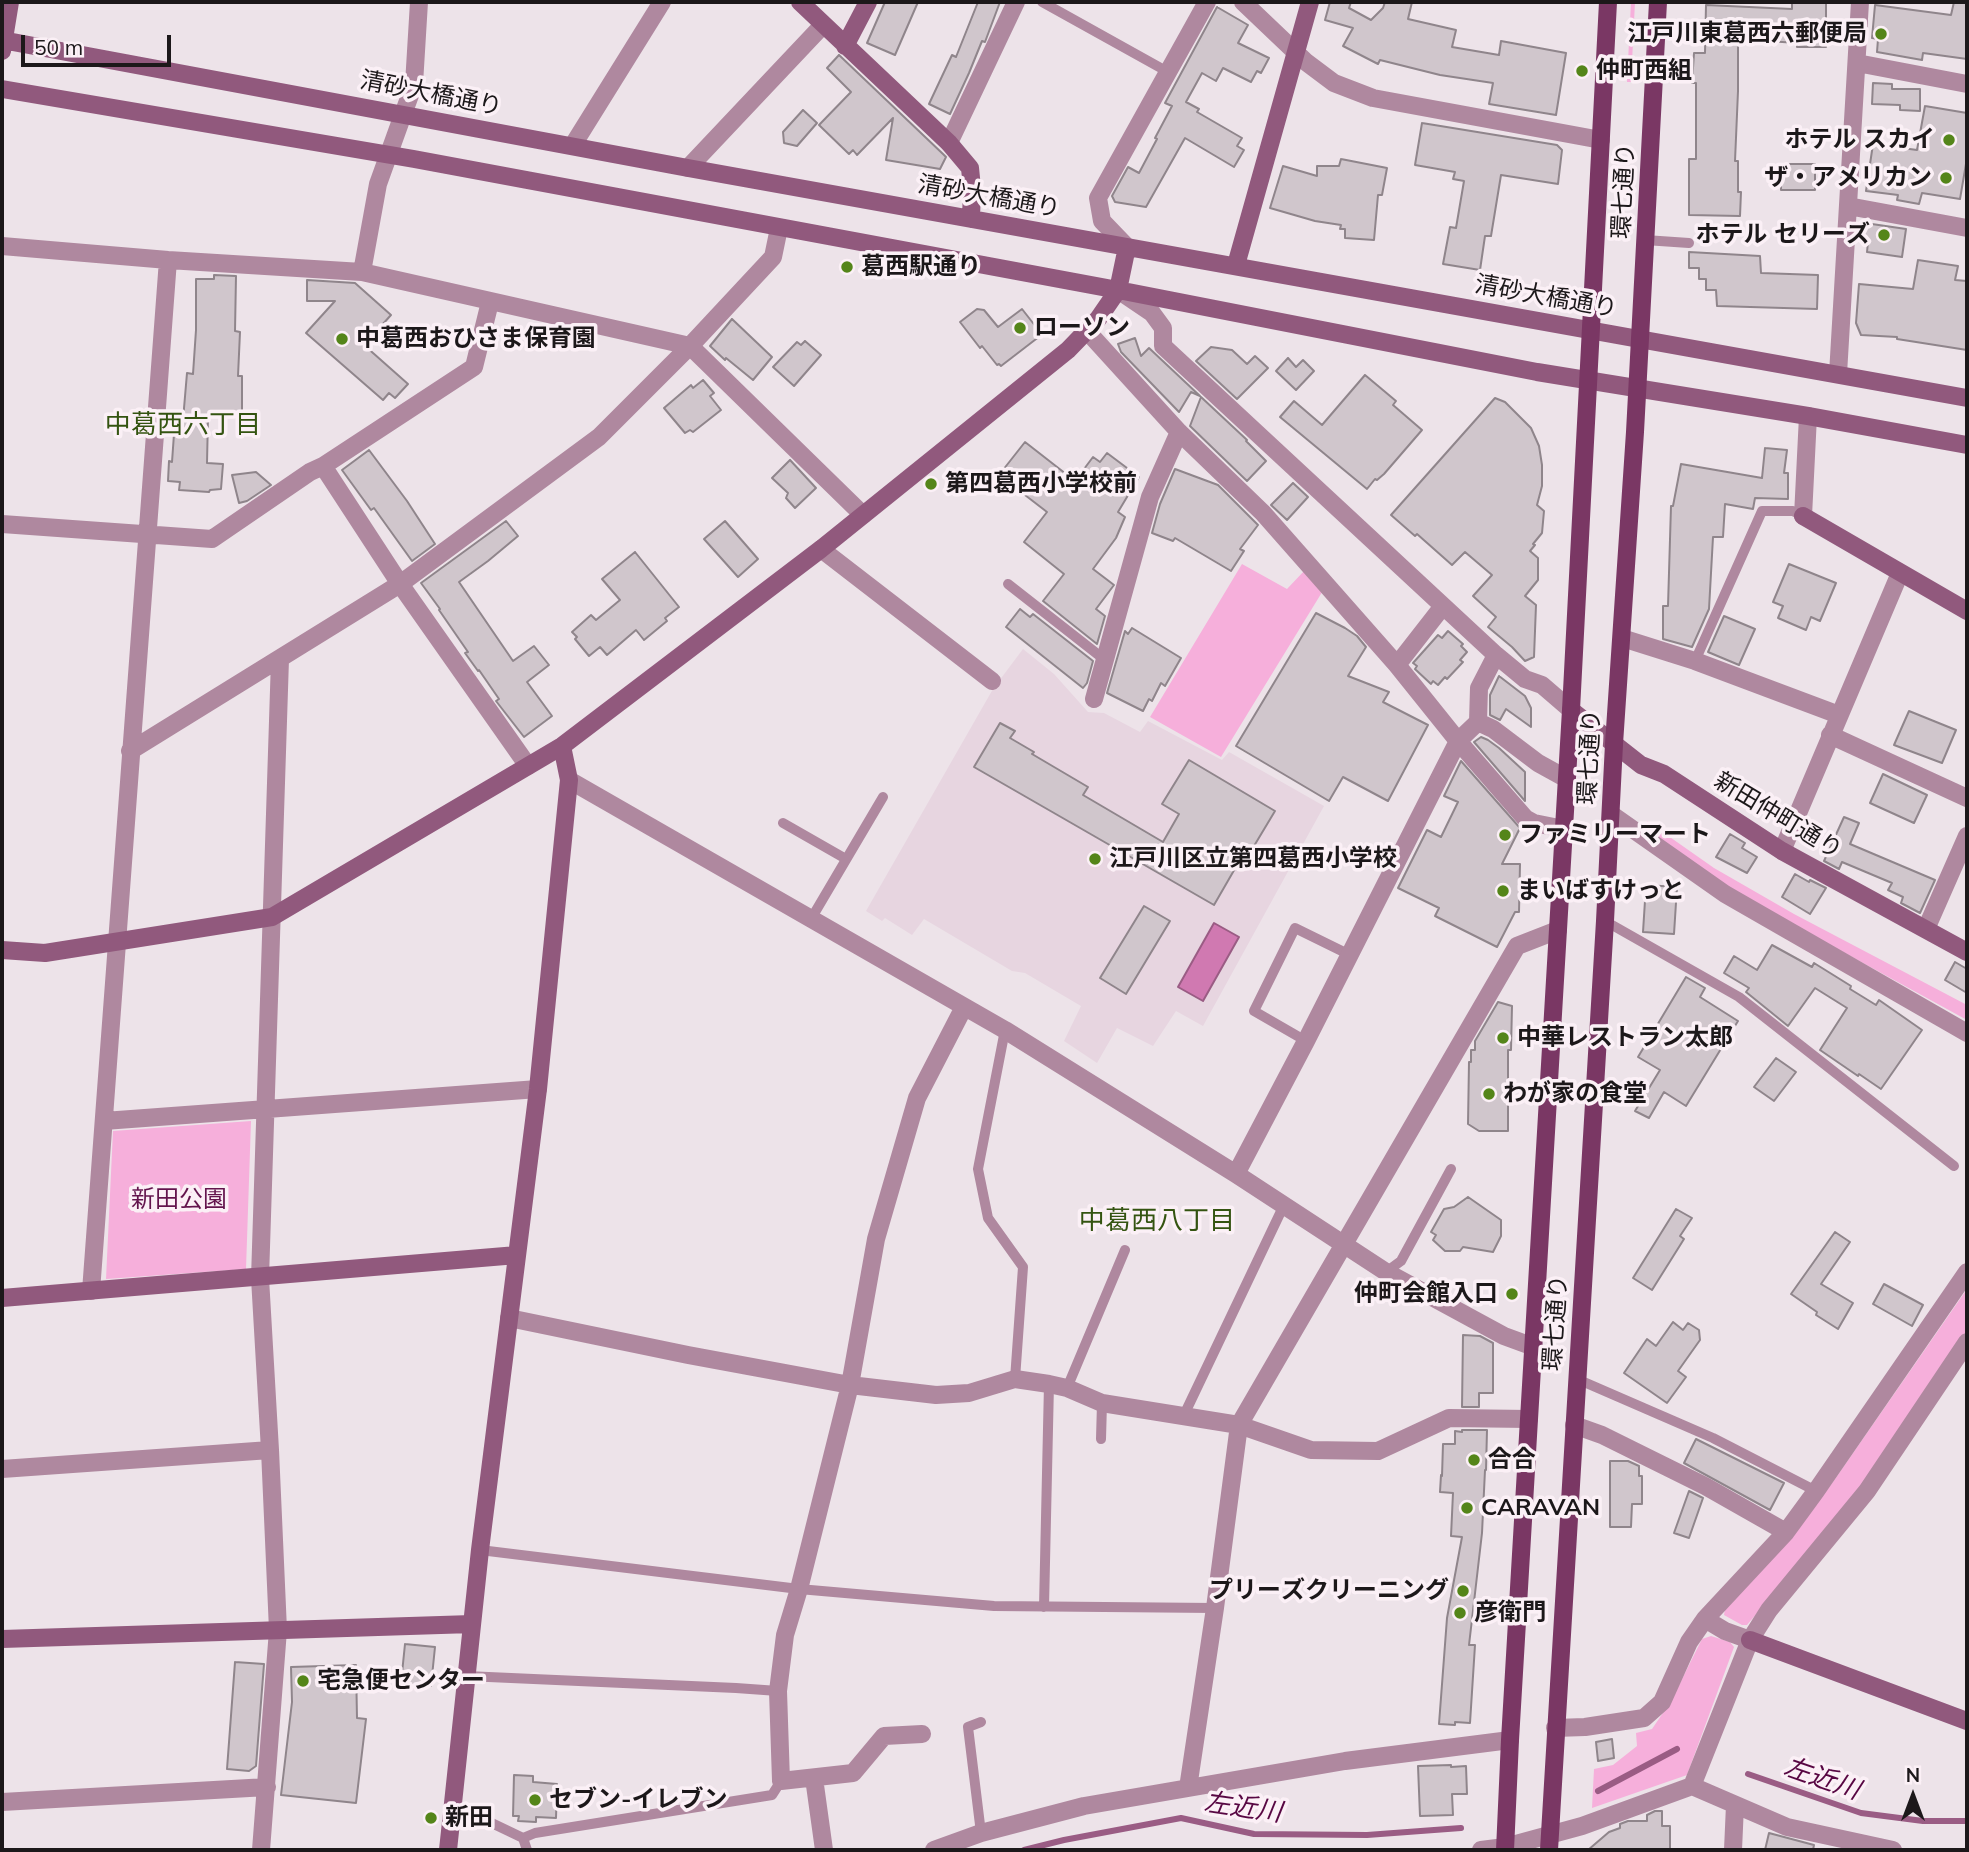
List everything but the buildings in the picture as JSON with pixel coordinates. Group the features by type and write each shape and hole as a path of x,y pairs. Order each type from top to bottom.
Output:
{"main road":[{"name":"環七通り","path":"1505,1848 1572,710 1608,2"},
{"name":"環七通り","path":"1549,1843 1614,744 1638,388 1658,2"}],"street":[{"path":"2,44 10,2"},
{"path":"362,272 378,184 414,84 418,2"},
{"path":"573,145 662,2"},
{"path":"800,2 949,143 970,167 971,219"},
{"path":"845,46 868,2"},
{"path":"949,143 1016,2"},
{"path":"2,950 45,953 272,917 562,746 821,549 1068,350 1087,331 1118,290 1127,247 1102,221 1098,198 1207,2"},
{"path":"1243,2 1306,62 1334,83 1373,98 1601,140"},
{"path":"1236,265 1310,2"},
{"path":"1838,374 1840,251 1848,206 1860,2"},
{"path":"688,167 823,25"},
{"name":"清砂大橋通り","path":"2,44 403,114 1967,398"},
{"path":"1857,63 1967,84"},
{"path":"2,89 388,155 1118,290 1588,381 1808,416 1967,445"},
{"path":"1848,206 1967,228"},
{"path":"130,751 400,584 599,437 691,346 773,257 779,228"},
{"path":"2,246 362,272 691,346 863,515"},
{"path":"91,1290 168,260"},
{"path":"1118,290 1152,313 1163,328 1163,346 1443,606 1496,655 1525,678 1542,685 1572,710"},
{"path":"2,524 212,539 310,472 474,367 490,302"},
{"path":"1087,331 1179,432 1263,513 1397,665 1525,818 1534,823 1564,829"},
{"path":"1808,416 1803,516 1967,611"},
{"path":"1094,699 1150,497 1179,432"},
{"path":"323,466 400,584 528,766"},
{"path":"821,549 992,681"},
{"path":"1782,851 1900,573"},
{"path":"1397,665 1443,606"},
{"path":"1622,638 1695,661 1839,715"},
{"path":"1236,1174 1458,741 1478,722 1479,688 1496,655"},
{"path":"261,1850 278,1630 260,1278 280,659"},
{"name":"新田仲町通り","path":"1572,710 1641,765 1664,774 1782,851 1967,953"},
{"path":"1478,722 1493,729 1538,762 1567,779"},
{"path":"1830,735 1967,798"},
{"path":"448,1850 471,1624 538,1089 569,780 562,746"},
{"path":"569,780 1005,1030 1236,1174 1386,1272 1504,1336 1534,1347"},
{"path":"1611,814 1725,894 1967,1032"},
{"path":"1926,929 1967,836"},
{"path":"1188,1788 1239,1425 1517,946 1558,930"},
{"path":"922,1734 884,1737 853,1773 781,1781 778,1691 785,1635 850,1385 876,1239 917,1098 964,1007"},
{"path":"104,1121 538,1089"},
{"path":"2,1298 517,1255"},
{"path":"1555,1728 1585,1727 1644,1718 1662,1702 1689,1642 1704,1619 1786,1532 1967,1272"},
{"path":"509,1318 850,1385 936,1395 968,1393 1015,1379 1058,1386 1102,1403 1239,1425 1311,1450 1378,1451 1449,1418 1529,1419"},
{"path":"1692,1786 1749,1640 1769,1610 1867,1491 1967,1342"},
{"path":"1574,1425 1602,1435 1694,1480 1786,1532"},
{"path":"2,1469 270,1450"},
{"path":"1704,1619 1725,1631 1967,1721"},
{"path":"2,1639 471,1624"},
{"path":"934,1850 981,1833 1084,1806 1345,1761 1510,1740"},
{"path":"814,1778 824,1850"},
{"path":"1481,1850 1549,1843 1582,1826 1692,1786 1787,1827 1893,1850"},
{"path":"2,1801 267,1787"},
{"path":"1732,1850 1735,1805"}],"lane":[{"path":"1042,2 1168,72"},
{"path":"1646,240 1689,243"},
{"path":"1695,661 1762,511 1793,510 1803,516"},
{"path":"1008,584 1105,660"},
{"path":"811,919 883,797"},
{"path":"783,823 846,859"},
{"path":"1605,921 1739,997 1954,1166"},
{"path":"1306,1041 1254,1011 1294,928 1350,955"},
{"path":"1005,1030 978,1169 988,1218 1023,1267 1015,1379"},
{"path":"1386,1272 1401,1261 1451,1169"},
{"path":"1184,1415 1284,1206"},
{"path":"1044,1607 1058,1386 1125,1250"},
{"path":"1577,1379 1713,1438 1816,1491"},
{"path":"1101,1439 1102,1403"},
{"path":"480,1550 799,1589 994,1606 1215,1608"},
{"path":"466,1676 778,1691"},
{"path":"981,1722 968,1727 981,1833"},
{"path":"523,1838 535,1833 772,1795 781,1781"},
{"path":"452,1804 523,1838 527,1850"}],"shaded area":[{"name":"江戸川区立第四葛西小学校","path":"1023,649 1054,674 1088,712 1104,713 1140,732 1148,721 1222,760 1229,752 1324,806 1203,1026 1176,1011 1153,1046 1117,1028 1097,1063 1064,1041 1081,1006 1025,973 1012,971 924,919 912,935 885,918 882,921 866,911 993,689"},
{"path":"1214,923 1239,937 1203,1001 1178,987"}],"green space":[{"path":"1631,2 1635,2 1631,82 1627,82"},
{"path":"1242,564 1287,589 1305,570 1324,589 1221,757 1150,717"},
{"path":"1647,821 1714,868 1794,914 1967,1005 1967,1020 1728,889 1645,833"},
{"name":"新田公園","path":"251,1121 246,1269 106,1279 113,1131"},
{"path":"1967,1289 1967,1331 1853,1499 1747,1625 1724,1615 1725,1609 1815,1506"},
{"path":"1711,1636 1730,1642 1734,1647 1687,1775 1592,1808 1594,1769 1613,1765 1637,1746 1636,1733 1652,1729 1671,1701 1702,1639"}],"waterway":[{"name":"左近川","path":"1598,1791 1677,1749"},
{"name":"左近川","path":"1748,1774 1861,1813 1923,1821 1967,1821"},
{"name":"左近川","path":"1024,1850 1181,1818 1254,1834 1367,1835 1461,1828"}],"place":[{"name":"江戸川東葛西六郵便局","path":"1881,34"},
{"name":"仲町西組","path":"1582,71"},
{"name":"ホテル スカイ","path":"1949,140"},
{"name":"ザ・アメリカン","path":"1946,178"},
{"name":"ホテル セリーズ","path":"1884,235"},
{"name":"葛西駅通り","path":"847,267"},
{"name":"ローソン","path":"1020,328"},
{"name":"中葛西おひさま保育園","path":"342,339"},
{"name":"第四葛西小学校前","path":"931,484"},
{"name":"ファミリーマート","path":"1505,835"},
{"name":"江戸川区立第四葛西小学校","path":"1095,859"},
{"name":"まいばすけっと","path":"1503,891"},
{"name":"中華レストラン太郎","path":"1503,1038"},
{"name":"わが家の食堂","path":"1489,1094"},
{"name":"仲町会館入口","path":"1512,1294"},
{"name":"合合","path":"1474,1460"},
{"name":"CARAVAN","path":"1467,1508"},
{"name":"プリーズクリーニング","path":"1463,1591"},
{"name":"彦衛門","path":"1460,1613"},
{"name":"宅急便センター","path":"303,1681"},
{"name":"セブン-イレブン","path":"535,1800"},
{"name":"新田","path":"431,1818"}],"district":[{"name":"中葛西六丁目","path":"183,425"},
{"name":"中葛西八丁目","path":"1157,1221"}]}
